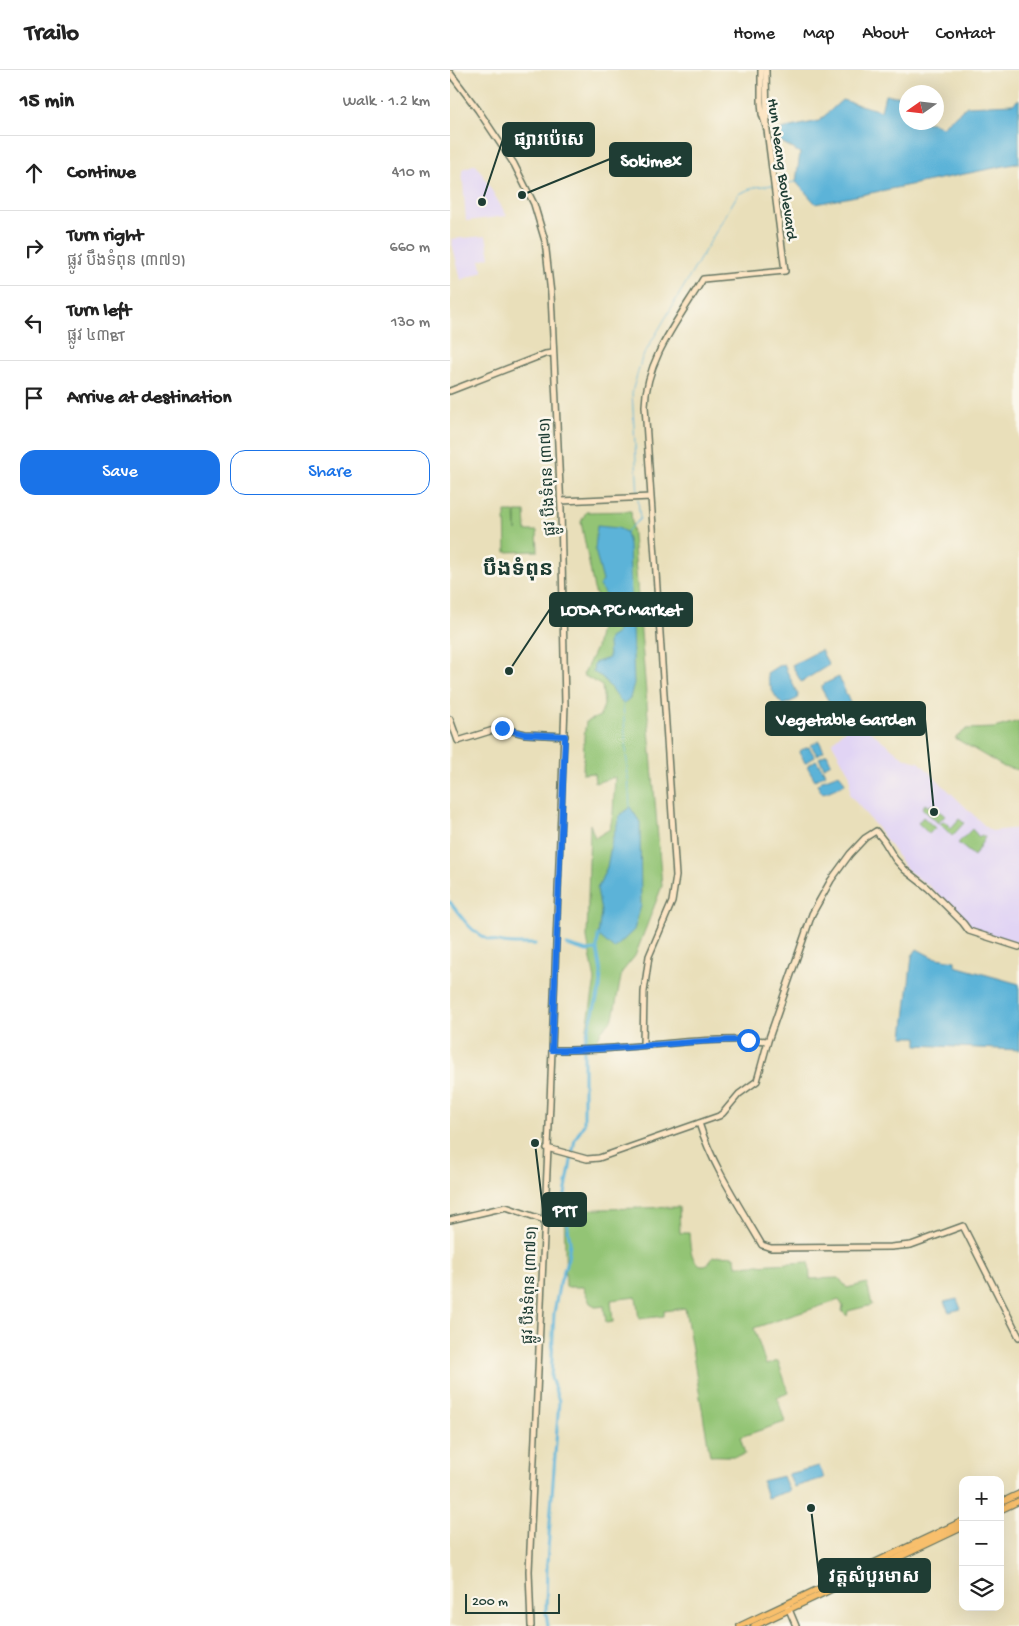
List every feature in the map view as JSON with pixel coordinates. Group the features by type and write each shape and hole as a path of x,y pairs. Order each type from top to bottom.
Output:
{"main road":[{"path":"1004,1501 1019,1494"},
{"path":"1004,1508 1019,1501"},
{"path":"754,1626 788,1607 959,1523"},
{"path":"740,1626 788,1607 959,1529"}],"street":[{"name":"Hun Neang Boulevard","path":"651,497 645,392 661,348 703,279 785,271 767,130 762,114 761,70"},
{"path":"766,70 767,130"},
{"name":"ផ្លូវ បឹងទំពុន (៣៧១)","path":"450,73 452,80 481,115 514,164 538,214 548,260 561,501 565,736 528,1571 531,1626"},
{"path":"450,391 545,354 553,353"},
{"path":"561,501 651,497 676,876 672,902 649,956 644,992 643,1045"},
{"path":"450,719 458,741 500,728 525,734 565,736"},
{"path":"547,1148 588,1159 602,1158 721,1115 739,1094 756,1080 812,914 830,880 865,838 876,831 905,870 928,888 963,923 969,932 1019,947"},
{"path":"552,1050 588,1051 720,1039 768,1041"},
{"path":"699,1123 715,1162 762,1245 771,1248 891,1247 911,1245 964,1226 1019,1337"},
{"path":"450,1220 506,1207 544,1220"},
{"path":"788,1607 796,1626"}],"shaded area":[{"path":"476,164 507,216 466,221 462,169"},
{"path":"486,236 490,257 480,260 483,272 461,280 451,239"},
{"path":"859,722 899,754 907,759 919,762 988,829 992,831 1019,828 1019,944 970,929 961,917 929,886 907,870 880,831 850,795 850,775 832,743 842,732"}],"green space":[{"path":"631,511 662,886 635,956 622,972 613,1018 601,1031 595,1046 584,1046 595,980 587,938 590,824 595,838 610,829 615,777 595,783 594,773 583,774 586,722 600,716 604,705 602,686 583,675 596,648 603,613 594,589 581,522 586,512"},
{"path":"505,512 515,512 516,531 516,512 525,512 526,531 537,531 538,551 506,552"},
{"path":"1019,721 1019,770 1004,767 955,738 967,729 994,728"},
{"path":"925,804 929,807 932,804 945,816 938,823 922,808"},
{"path":"923,817 935,828 929,834 918,823"},
{"path":"959,819 964,823 952,836 940,824 944,821 951,828"},
{"path":"972,829 979,837 981,835 985,837 974,856 958,843"},
{"path":"679,1207 680,1233 689,1233 693,1258 699,1264 704,1265 711,1261 713,1257 727,1255 735,1257 736,1266 809,1262 810,1279 839,1278 847,1288 867,1283 872,1305 848,1311 847,1316 842,1311 843,1306 839,1300 754,1328 766,1365 778,1361 789,1393 777,1397 785,1422 740,1437 745,1454 710,1456 685,1308 664,1311 664,1316 639,1319 636,1297 611,1300 613,1322 606,1323 604,1306 597,1307 590,1303 583,1287 566,1287 564,1210"}],"water":[{"path":"885,95 899,96 899,130 944,130 944,125 967,106 1013,104 1019,99 1019,163 816,204 796,182 800,153 780,141 781,129 819,121 842,100 881,111"},
{"path":"597,526 618,528 626,532 629,544 634,683 630,698 623,704 602,677 593,672 594,663 609,658 609,638 617,633 612,608 599,586 603,581 595,550"},
{"path":"821,650 829,665 801,682 792,665"},
{"path":"784,665 798,695 797,699 783,705 772,690 767,673 778,666"},
{"path":"839,677 855,715 843,721 836,714 821,688 824,684"},
{"path":"819,741 824,751 817,755 811,745"},
{"path":"809,747 815,757 805,763 800,752"},
{"path":"827,754 831,763 824,767 819,758"},
{"path":"816,760 826,774 815,780 807,766"},
{"path":"839,774 845,784 822,793 817,785 823,780"},
{"path":"630,807 640,822 641,906 634,930 614,949 598,935 601,912 597,889 607,867 612,840 620,815"},
{"path":"917,949 932,957 955,961 955,966 1019,984 1019,1050 917,1045 917,1037 903,1037 912,956"},
{"path":"957,1299 961,1309 949,1312 944,1302"},
{"path":"819,1466 824,1478 794,1487 788,1474"},
{"path":"783,1476 789,1491 767,1498 762,1481"}],"waterway":[{"path":"777,184 796,182"},
{"path":"638,496 632,392 642,358 738,194 755,187 773,185"},
{"path":"626,532 640,519 638,500"},
{"path":"623,704 630,807"},
{"path":"450,902 470,927 485,938 503,943 535,944"},
{"path":"548,1626 546,1613 547,1563 559,1401 551,1378 554,1313 559,1286 568,1258 570,1242 564,1200 575,1139 584,1124 584,1044 600,988 601,972 597,950 598,935"},
{"path":"567,945 587,951 597,950"}],"place":[{"name":"Sokimex","path":"522,195"},
{"name":"ផ្សារប៉េសេ","path":"482,202"},
{"name":"LODA PC Market","path":"509,671"},
{"name":"Vegetable Garden","path":"934,812"},
{"name":"PTT","path":"535,1143"},
{"name":"វត្តសំបួរមាស","path":"811,1508"}],"district":[{"name":"បឹងទំពុន","path":"518,568"}],"route":[{"path":"502,728 525,734 565,736 552,1050 588,1051 720,1039 748,1040"}]}
